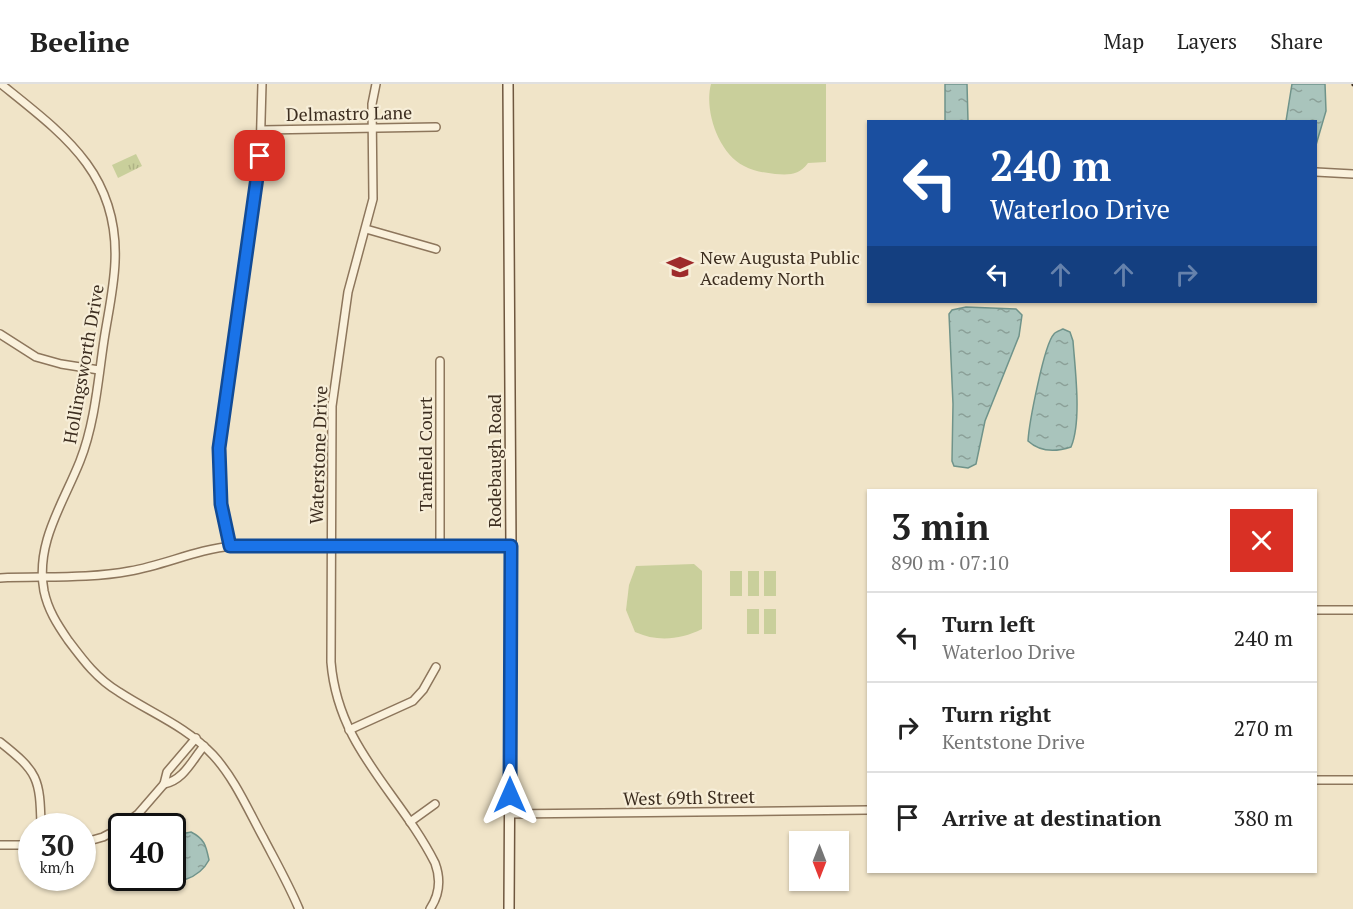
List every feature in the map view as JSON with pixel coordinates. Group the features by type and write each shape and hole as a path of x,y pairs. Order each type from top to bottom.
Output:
{"street":[{"name":"Hollingsworth Drive","path":"1,84 70,142 91,170 107,203 113,229 116,262 87,438 78,465 48,534 43,555 46,598 53,616 86,664 113,688 196,738 219,762 235,784 299,909"},
{"path":"230,546 221,504 219,448 260,156 262,84"},
{"name":"Waterstone Drive","path":"376,84 372,104 373,195 348,292 332,406 332,669 338,700 360,751 410,822 433,857 438,869 439,889 430,909"},
{"name":"Rodebaugh Road","path":"508,84 511,546 509,909"},
{"name":"Delmastro Lane","path":"262,130 436,127"},
{"path":"1317,172 1353,174"},
{"path":"366,229 436,249"},
{"path":"0,334 36,357 61,364 99,370"},
{"name":"Tanfield Court","path":"440,361 440,546"},
{"path":"0,578 128,572 198,552 230,546 511,546"},
{"path":"1317,610 1353,610"},
{"path":"349,730 413,701 423,690 436,667"},
{"path":"139,813 164,784 167,772 196,738"},
{"path":"0,741 22,759 34,775 40,794 41,813"},
{"path":"164,784 173,782 184,773 204,746"},
{"path":"1317,780 1353,780"},
{"path":"410,822 435,804"},
{"name":"West 69th Street","path":"509,814 867,810"},
{"path":"0,845 18,845"}],"green space":[{"path":"711,84 826,84 826,162 808,163 798,172 780,174 755,170 735,160 720,141 715,130 710,106"},
{"path":"136,154 142,166 118,178 112,165"},
{"path":"694,564 702,571 702,629 685,636 668,638 652,637 635,632 626,610 629,585 636,566"},
{"path":"730,571 742,571 742,596 730,596"},
{"path":"748,571 759,571 759,596 748,596"},
{"path":"764,571 776,571 776,596 764,596"},
{"path":"747,609 759,609 759,634 747,634"},
{"path":"764,609 776,609 776,634 764,634"}],"water":[{"path":"945,84 967,84 968,120 945,120"},
{"path":"1292,84 1325,84 1326,111 1317,142 1317,120 1286,120"},
{"path":"966,307 1016,309 1022,315 1019,336 985,421 976,464 968,468 954,466 952,461 953,404 949,314 952,310"},
{"path":"1063,329 1070,332 1073,341 1077,395 1076,423 1071,447 1048,450 1028,441 1029,432 1046,353 1054,334"},
{"path":"191,832 202,840 209,860 205,867 186,880 186,833"}],"place":[{"name":"New Augusta Public Academy North","path":"680,267"}],"route":[{"path":"260,156 218,459 221,504 230,546 511,546 510,795"}]}
